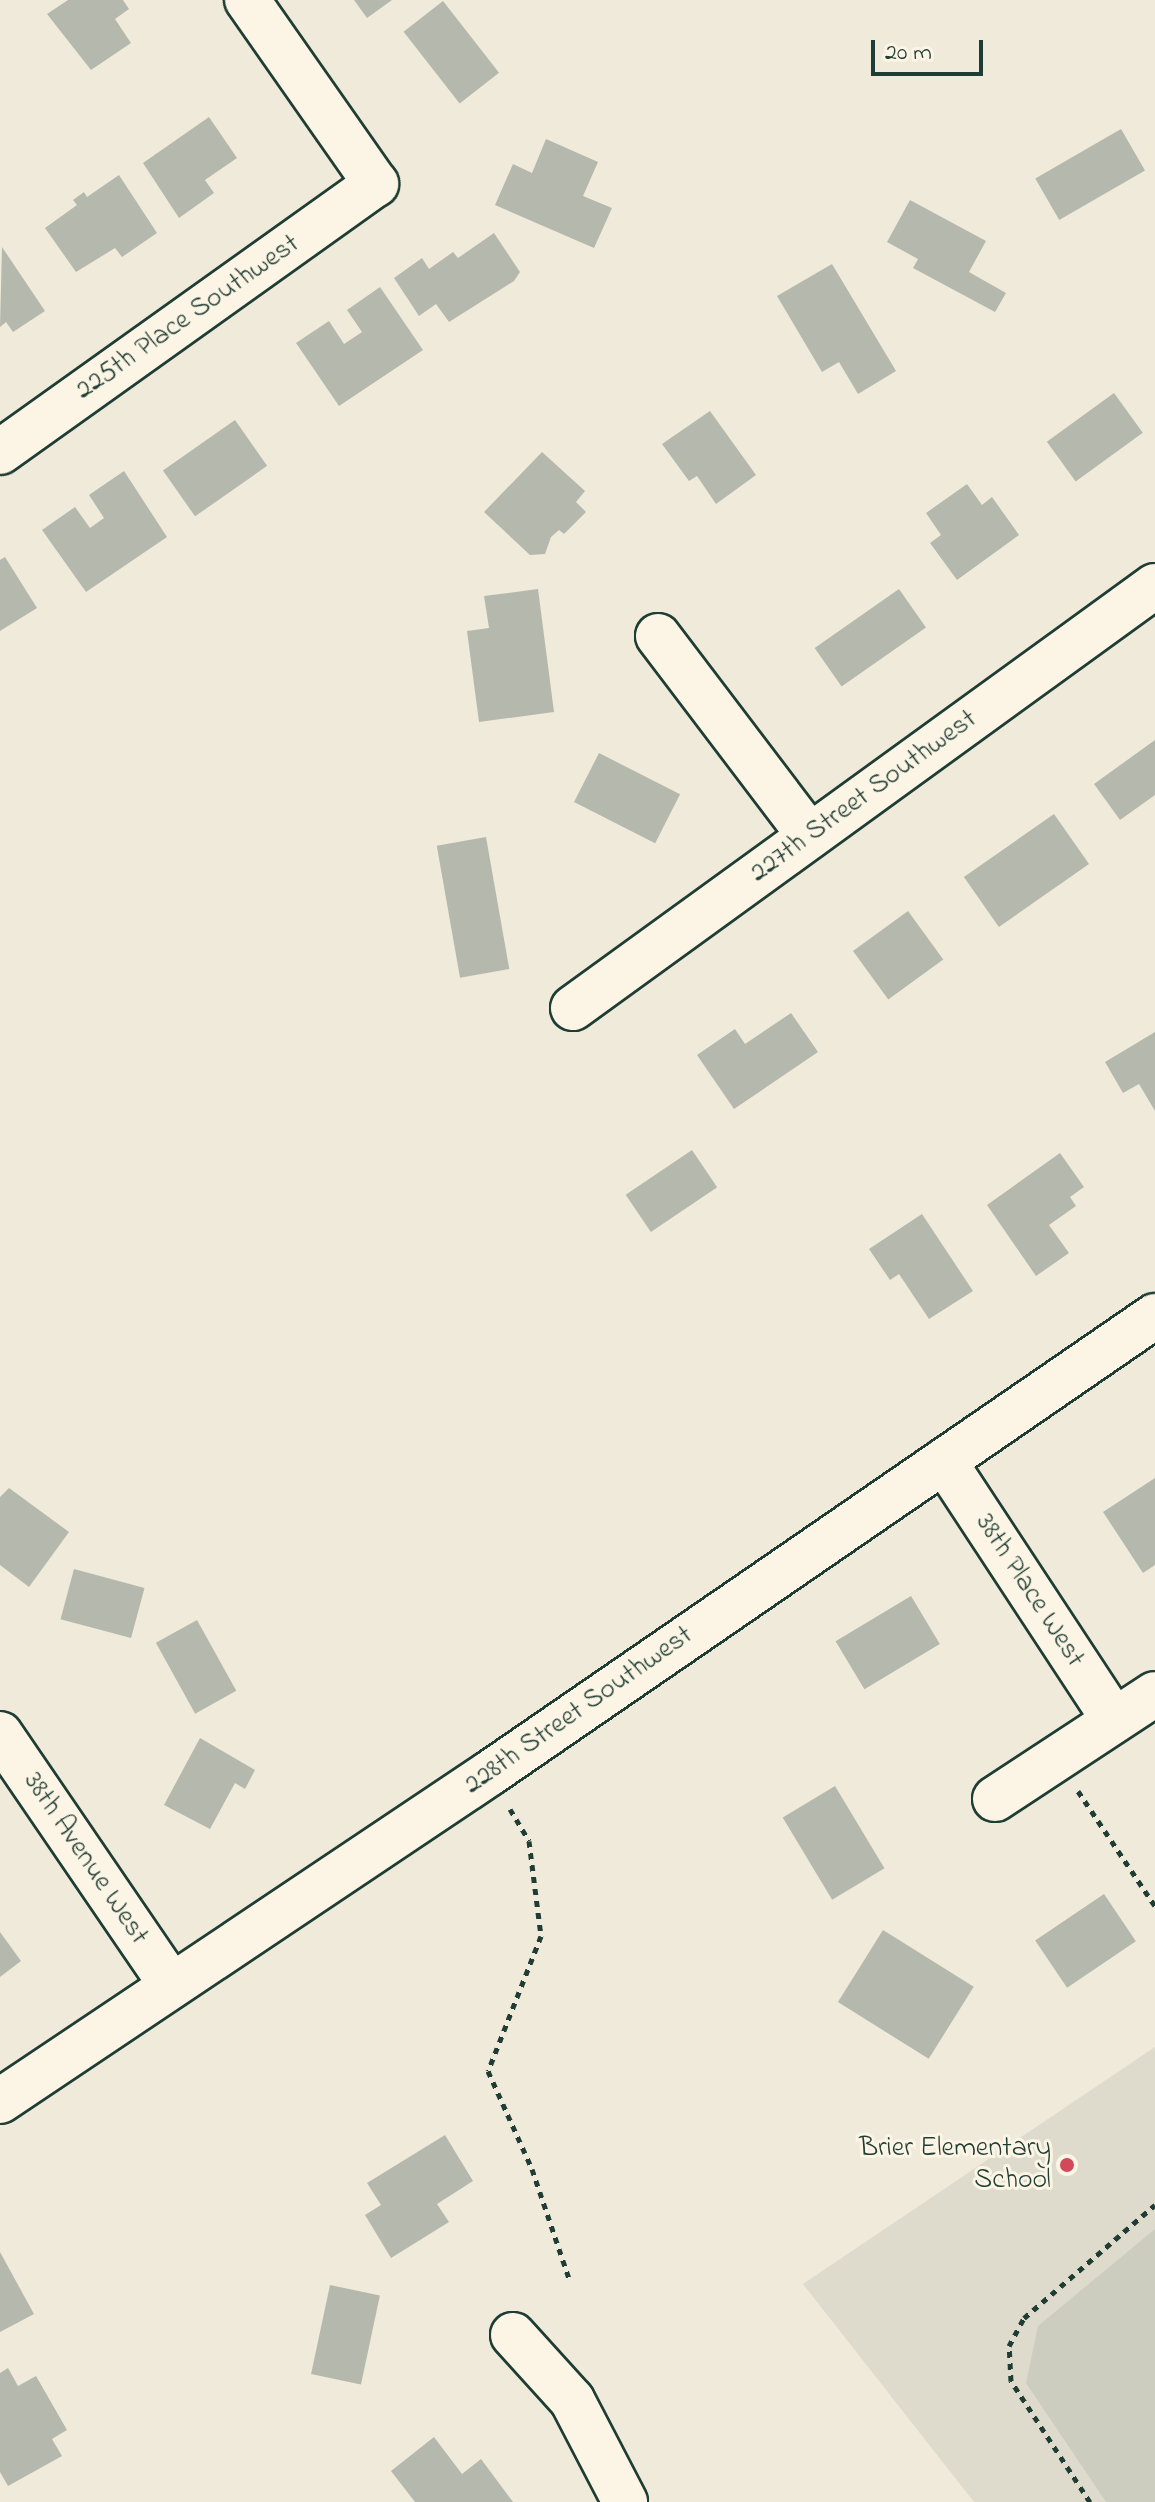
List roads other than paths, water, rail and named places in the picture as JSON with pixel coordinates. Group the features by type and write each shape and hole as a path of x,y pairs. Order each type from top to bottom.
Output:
{"street":[{"name":"225th Place Southwest","path":"0,452 376,184 247,0"},
{"name":"227th Street Southwest","path":"573,1008 1155,586"},
{"path":"658,636 810,836"},
{"name":"228th Street Southwest","path":"0,2101 490,1773 1155,1316"},
{"name":"38th Place West","path":"944,1461 1114,1720"},
{"path":"995,1799 1155,1694"},
{"name":"38th Avenue West","path":"0,1734 171,1985"},
{"path":"513,2335 572,2400 625,2502"}],"place":[{"name":"Brier Elementary School","path":"1067,2165"}]}
